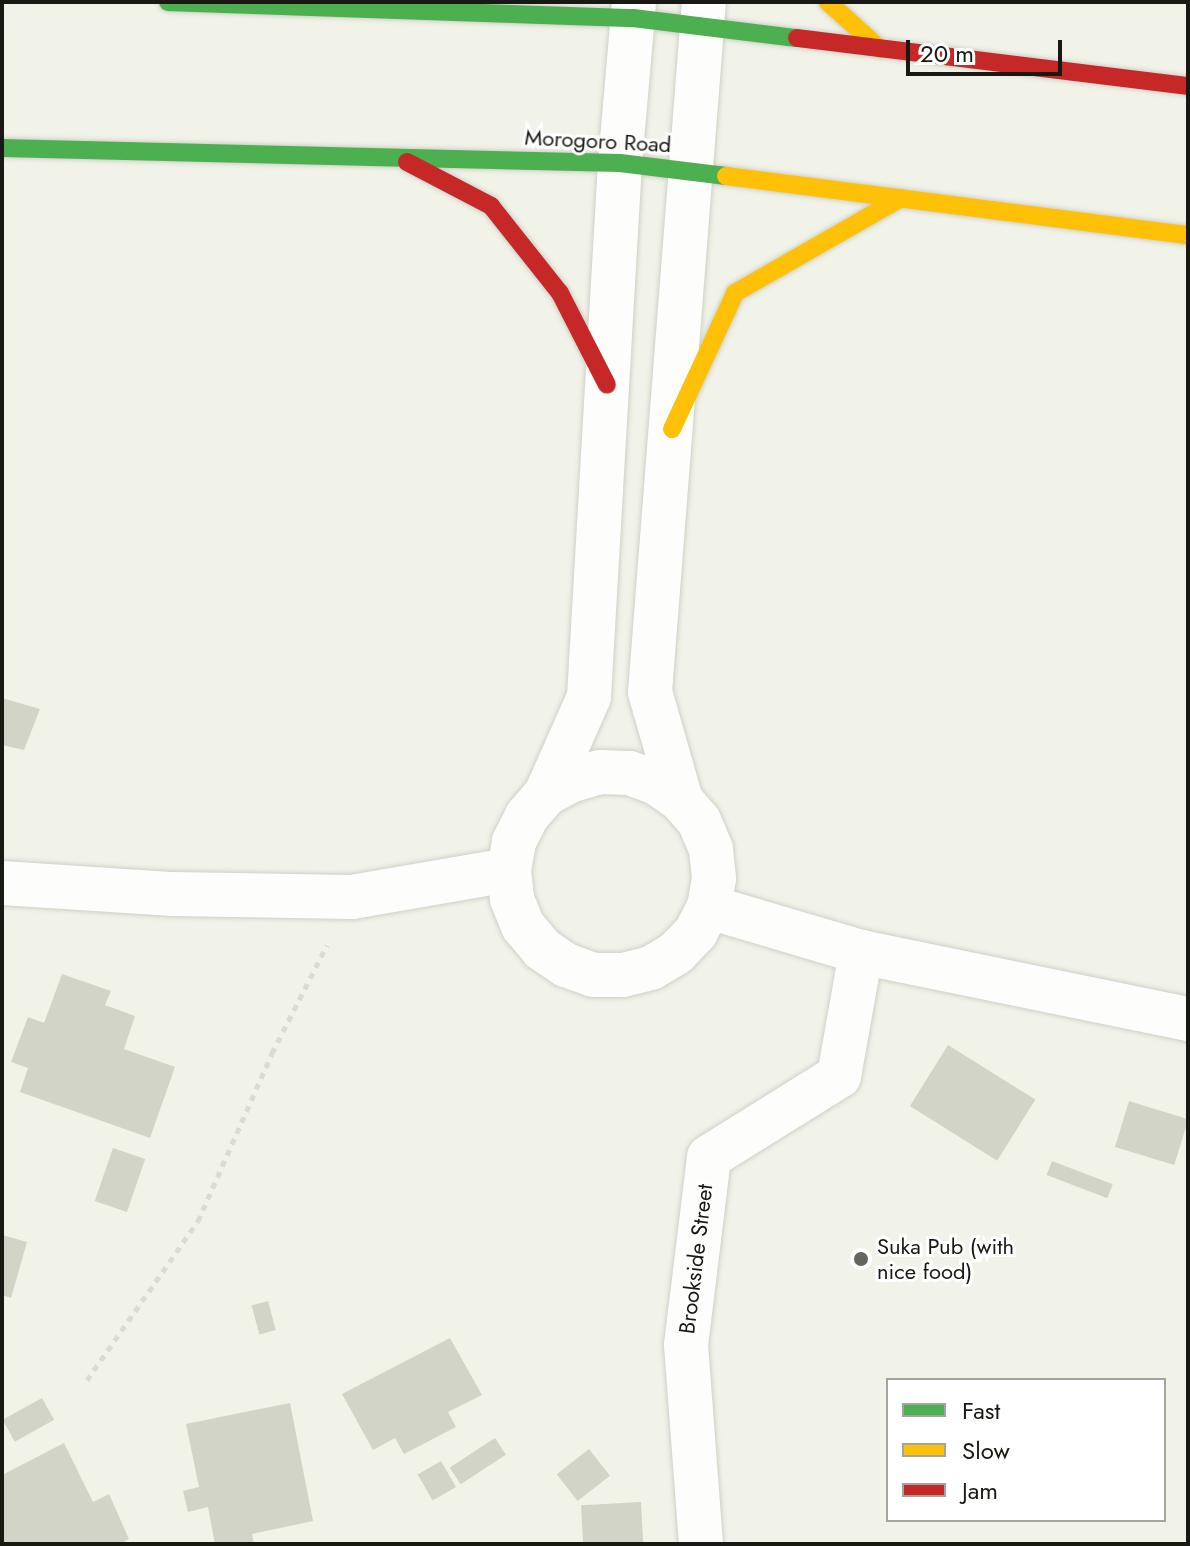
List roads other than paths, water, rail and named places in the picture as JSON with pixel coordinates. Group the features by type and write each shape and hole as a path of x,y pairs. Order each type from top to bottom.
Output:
{"highway":[{"path":"168,2 423,11 633,10 703,14 880,49 1188,86"},
{"path":"423,11 449,2"},
{"path":"828,2 880,49"},
{"name":"Morogoro Road","path":"2,148 620,163 1188,235"},
{"path":"399,158 491,206 560,293 607,385"},
{"path":"672,429 735,293 901,198"}],"street":[{"path":"546,794 572,780 600,772 629,773 657,783 681,800 699,821 711,849 714,878 709,907 696,932 676,953 651,968 623,975 593,975 566,965 542,949 523,926 512,899 509,870 514,842 527,816 546,794 589,697 620,163 633,10"},
{"path":"681,800 650,692 703,14"},
{"path":"2,883 174,894 352,897 509,870"},
{"path":"709,907 861,952 1188,1019"},
{"name":"Brookside Street","path":"701,1544 686,1345 709,1157 839,1076 861,952"}],"place":[{"name":"Suka Pub (with nice food)","path":"861,1259"}]}
